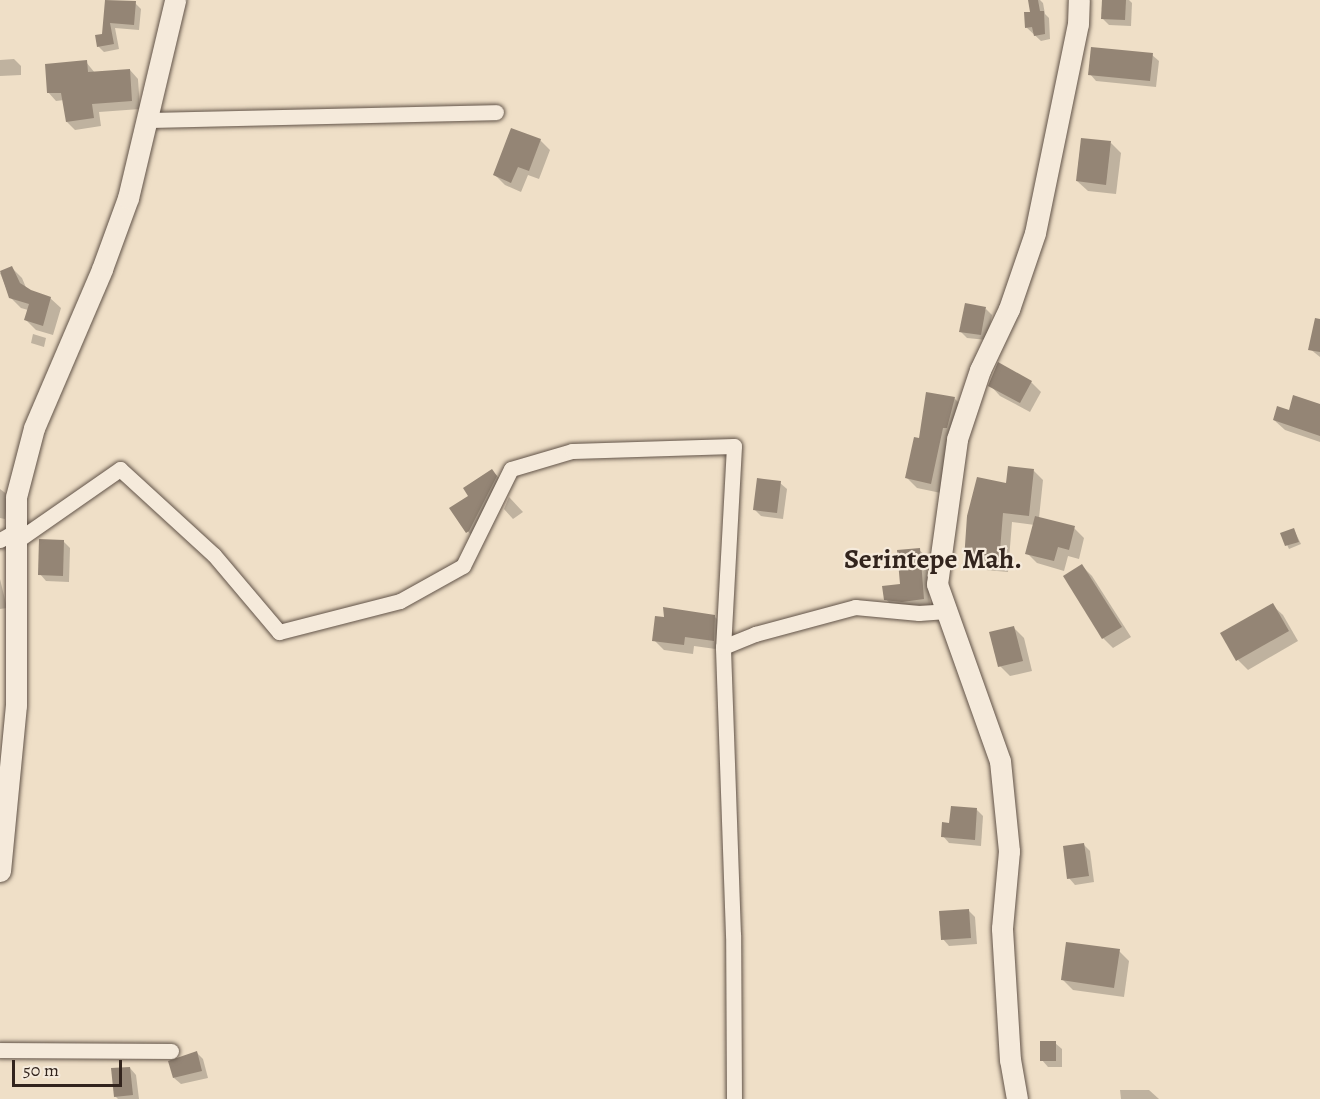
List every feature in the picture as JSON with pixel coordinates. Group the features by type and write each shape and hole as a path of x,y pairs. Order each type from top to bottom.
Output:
{"street":[{"path":"0,871 16,705 10,538 16,497 34,428 102,269 128,198 175,0"},
{"path":"1017,1099 1010,1060 1002,928 1009,850 1000,761 937,584 957,439 980,370 1009,309 1035,233 1078,24 1079,0"},
{"path":"146,120 496,112"},
{"path":"10,538 120,469 214,555 279,632 400,601 463,566 511,469 572,451 734,446 723,647 733,935 734,1099"},
{"path":"723,647 755,634 855,607 919,612 946,611"},
{"path":"0,1050 171,1051"}],"building":[{"path":"105,0 136,1 134,25 110,23 114,44 97,47 95,35 102,34"},
{"path":"1028,0 1038,0 1040,11 1044,11 1045,34 1034,36 1032,27 1025,28 1024,12 1030,12"},
{"path":"1102,0 1126,0 1125,20 1101,19"},
{"path":"1091,47 1153,53 1150,81 1088,75"},
{"path":"87,60 88,72 130,69 132,101 92,104 94,118 66,122 61,93 47,93 45,64"},
{"path":"511,128 541,139 529,171 518,167 511,183 493,175"},
{"path":"1081,138 1111,141 1106,185 1076,181"},
{"path":"12,266 20,283 31,290 51,297 43,326 24,320 29,304 9,298 0,271"},
{"path":"965,303 986,307 981,335 959,332"},
{"path":"1315,318 1320,319 1320,352 1308,350"},
{"path":"998,362 1032,381 1020,403 988,386"},
{"path":"926,392 955,397 947,428 943,428 931,484 905,478 914,437 919,438"},
{"path":"1293,395 1320,404 1320,436 1273,420 1277,406 1289,410"},
{"path":"1008,466 1034,469 1029,516 1003,513 999,563 964,560 967,516 977,477 1006,483"},
{"path":"492,469 497,476 466,533 449,508 468,496 463,488"},
{"path":"757,478 781,481 777,513 753,510"},
{"path":"1035,516 1075,526 1069,550 1058,547 1054,561 1025,554"},
{"path":"1294,528 1299,542 1285,546 1280,533"},
{"path":"39,539 64,540 63,576 38,575"},
{"path":"920,548 924,599 902,602 884,600 882,586 900,584 897,550"},
{"path":"1082,564 1122,627 1102,639 1063,576"},
{"path":"1273,603 1289,631 1236,661 1220,633"},
{"path":"663,607 715,615 714,641 685,637 684,645 652,641 655,616 664,617"},
{"path":"1014,626 1023,661 998,667 989,632"},
{"path":"951,806 977,808 975,840 941,837 942,822 949,823"},
{"path":"1084,843 1089,876 1067,879 1063,846"},
{"path":"969,909 971,938 941,940 939,911"},
{"path":"1066,942 1120,949 1114,988 1061,980"},
{"path":"1040,1041 1056,1041 1056,1061 1040,1061"},
{"path":"197,1051 202,1071 173,1078 168,1061"},
{"path":"130,1067 133,1095 114,1097 111,1068"}],"district":[{"name":"Serintepe Mah.","path":"933,559"}]}
